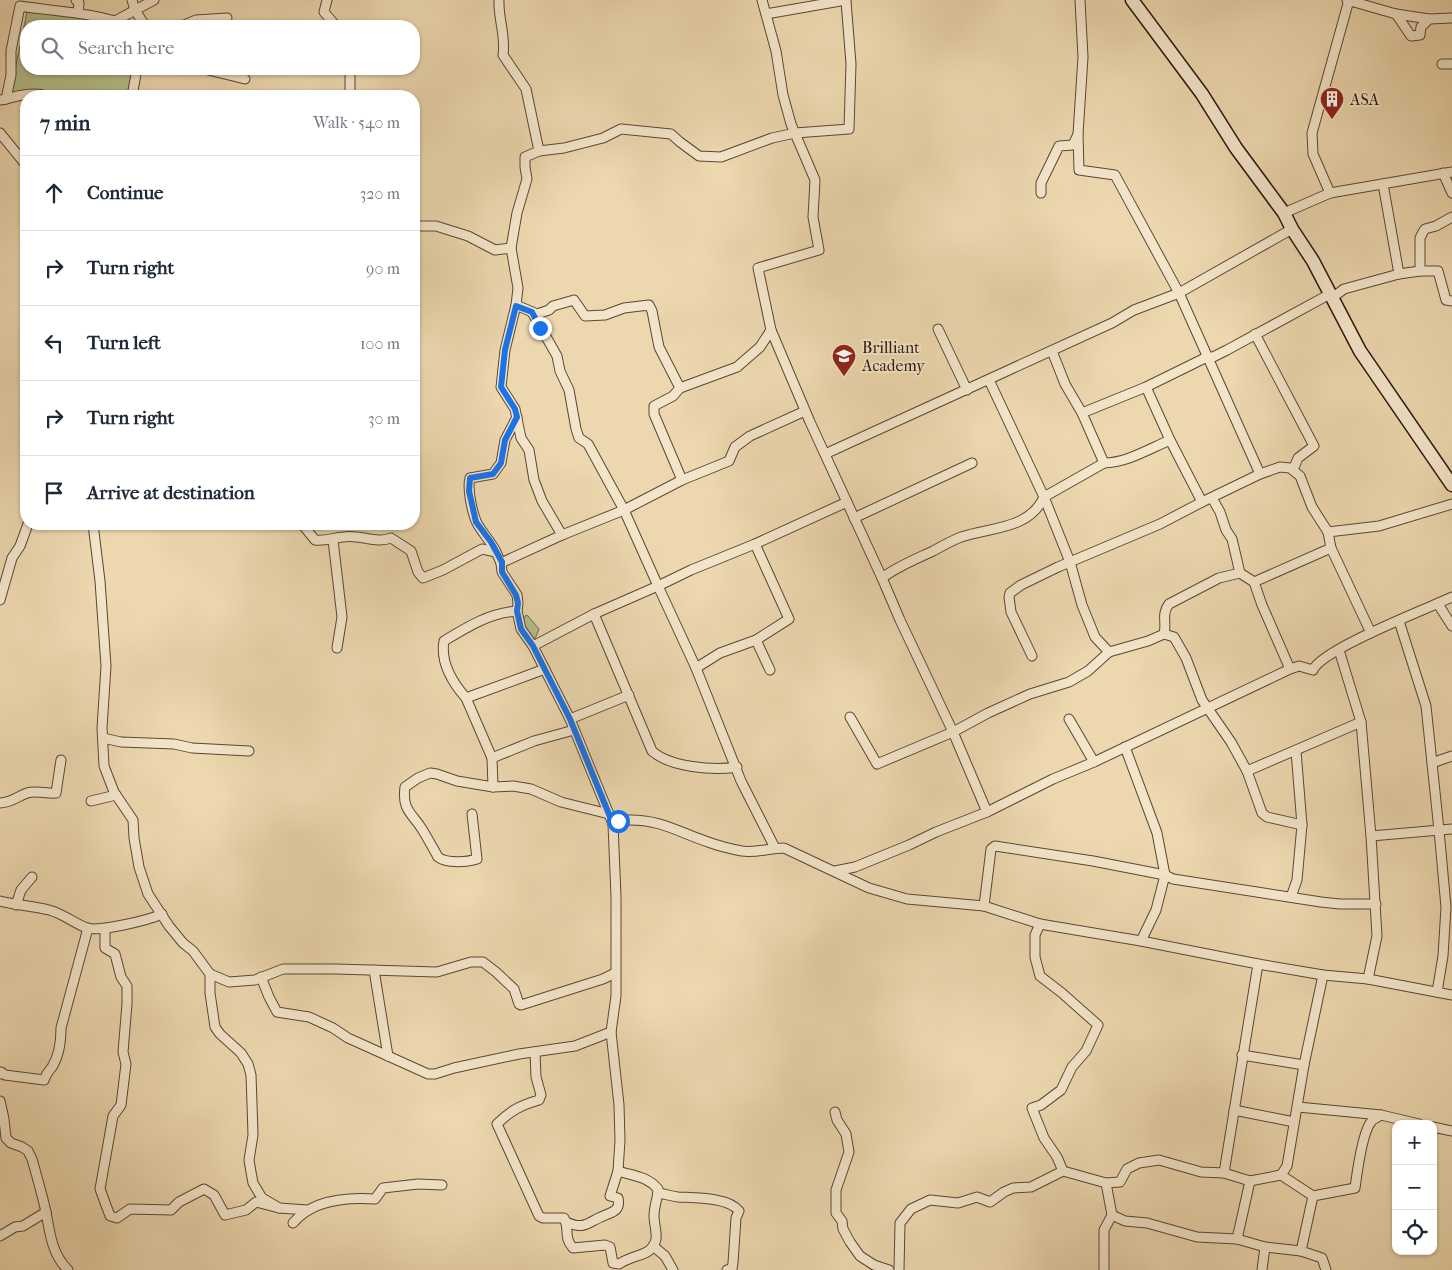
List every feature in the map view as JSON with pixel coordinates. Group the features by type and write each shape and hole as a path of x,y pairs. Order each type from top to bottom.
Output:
{"street":[{"path":"76,0 79,4 78,12"},
{"path":"132,0 141,20"},
{"path":"117,20 154,0"},
{"path":"326,0 324,12 331,20"},
{"path":"499,0 498,12 505,43 503,55 526,89 539,151"},
{"path":"762,0 776,51 783,95 795,132 815,180 813,216 819,250 758,268 771,330 900,620 953,732 987,812"},
{"path":"1080,0 1083,57 1078,134 1079,170 1115,174 1179,293 1260,474"},
{"path":"1132,0 1202,94 1236,148 1284,213 1313,261 1360,351 1452,485"},
{"path":"1330,193 1313,154 1312,133 1334,58 1348,0 1396,14 1429,19 1452,18"},
{"path":"562,535 542,501 534,480 528,450 521,438 515,409 501,387 505,350 516,306 518,288 510,248 527,179 525,157 539,151 564,148 603,138 621,129 671,134 699,156 721,156 795,132 849,129 851,64 846,1 766,14"},
{"path":"3,99 11,75 10,52 19,3 78,12 111,20"},
{"path":"1396,14 1411,36 1420,35 1421,27 1429,19"},
{"path":"196,20 227,18"},
{"path":"1442,64 1452,64"},
{"path":"133,90 136,75"},
{"path":"229,75 245,79"},
{"path":"350,75 350,90"},
{"path":"3,99 20,95"},
{"path":"0,133 20,158"},
{"path":"1041,193 1041,183 1059,146 1073,145 1078,134"},
{"path":"1284,213 1330,193 1448,173 1452,194"},
{"path":"1383,184 1399,274"},
{"path":"1420,270 1420,238 1423,232 1425,229 1436,226 1452,217"},
{"path":"420,226 436,226 468,236 495,250 510,248"},
{"path":"825,454 1052,351 1112,323 1134,310 1179,293 1292,229"},
{"path":"1082,413 1146,387 1207,356 1213,357 1344,289 1399,274 1420,270 1438,271 1446,300 1452,301"},
{"path":"516,306 537,314 549,310 553,306 574,300 585,316 605,315 624,308 649,305 659,346 680,388"},
{"path":"532,312 557,356 560,371 569,390 579,438 588,444 624,510 696,668 742,781 775,848"},
{"path":"938,329 967,390"},
{"path":"682,480 653,408 654,406 673,396 680,388 737,367 760,347 771,330"},
{"path":"1255,334 1314,446 1298,458 1293,470"},
{"path":"1052,351 1065,384 1082,413 1104,463"},
{"path":"989,380 1044,497 1070,562 1082,605 1095,637 1108,652"},
{"path":"1146,387 1170,440 1202,502"},
{"path":"502,562 624,510 682,480 729,461 735,447 750,436 806,411"},
{"path":"517,417 505,440 501,463 493,474 470,478 469,491 476,522 491,542 502,562 502,572 516,595 521,629 533,646 570,719 613,824 616,898 616,996 611,1032 619,1105 620,1140 618,1171 610,1196 618,1198 619,1204 617,1210 585,1225 566,1222 564,1218 543,1218 539,1216 498,1124 508,1113 523,1105 539,1100 541,1095 536,1077 535,1052"},
{"path":"882,578 893,570 961,537 1014,524 1029,516 1044,497 1104,463 1130,457 1170,440"},
{"path":"854,518 972,463"},
{"path":"1032,656 1010,612 1010,593 1021,585 1070,562 1160,524 1260,474 1280,467 1290,468 1300,476 1312,507 1328,532 1330,548 1371,632"},
{"path":"1212,498 1232,539 1240,573 1254,582 1290,669"},
{"path":"533,646 594,614 847,502"},
{"path":"1328,532 1379,526 1452,504"},
{"path":"0,600 12,558 20,546 26,530"},
{"path":"94,530 100,581 106,668 102,738 104,766 116,795 133,820 134,838 143,881 148,894 169,926 210,974 228,982 255,980 283,969 437,972 471,962 483,962 514,989 521,1005 603,979 615,973"},
{"path":"307,530 316,540 329,540 343,536 382,542 391,538 411,551 418,572 423,578 443,570 482,548 496,552"},
{"path":"329,540 336,559 342,616 337,648"},
{"path":"696,668 720,653 756,640 789,619 755,544"},
{"path":"1254,582 1330,548"},
{"path":"1164,634 1164,610 1169,604 1219,578 1240,573"},
{"path":"834,872 855,867 987,812 1053,779 1094,762 1290,669 1299,666 1313,670 1318,661 1371,632 1452,597"},
{"path":"1438,604 1452,626"},
{"path":"493,787 492,758 466,698 451,680 444,660 444,642 472,624 506,612 517,611"},
{"path":"594,614 652,751 658,756 672,761 708,769 720,770 737,767"},
{"path":"1399,621 1426,706 1432,763 1446,906 1443,956 1438,992"},
{"path":"850,717 877,764 953,732 988,713 1030,694 1069,682 1088,671 1108,652 1148,641 1164,634 1174,637 1186,658 1206,708 1231,742 1248,771 1262,813 1268,817 1302,825"},
{"path":"756,640 770,670"},
{"path":"1339,650 1361,722 1377,936 1368,979"},
{"path":"466,698 545,669"},
{"path":"570,719 629,695"},
{"path":"1069,719 1094,762"},
{"path":"1248,771 1361,722"},
{"path":"492,758 534,742 574,730"},
{"path":"102,738 120,742 166,744 192,748 249,750"},
{"path":"1125,747 1157,833 1165,875 1156,910 1140,941"},
{"path":"1291,897 1297,880 1302,825 1296,751"},
{"path":"1432,763 1452,756"},
{"path":"0,802 12,802 26,793 56,793 61,760"},
{"path":"472,814 477,859 442,860 438,858 422,828 406,810 405,787 418,778 430,773 458,781 493,787 513,786 531,789 561,802 609,814"},
{"path":"91,801 116,795"},
{"path":"613,824 615,821 640,820 658,822 709,843 753,852 784,848 870,888 907,898 984,906 1040,924 1258,964 1323,975 1368,979 1452,995"},
{"path":"1371,836 1452,830"},
{"path":"984,906 992,849 995,846 1165,875 1173,879 1291,897 1340,904 1376,904"},
{"path":"16,905 21,890 32,877"},
{"path":"0,901 49,910 88,928 106,929 117,925 151,919 162,914"},
{"path":"1040,924 1035,935 1035,957 1040,976 1098,1025 1086,1051 1072,1067 1061,1090 1041,1105 1032,1108 1044,1138 1057,1157 1063,1171"},
{"path":"0,1074 1,1072 6,1075 44,1080 46,1073 53,1065 60,1045 61,1028 88,928"},
{"path":"106,929 105,948 115,954 121,977 127,986 123,1047 126,1064 121,1105 113,1116 100,1189 111,1217 117,1218 130,1210 171,1210 179,1202 204,1189 214,1195 225,1215 246,1210 256,1202 279,1208 307,1210"},
{"path":"1224,1172 1258,964"},
{"path":"374,970 388,1056"},
{"path":"210,974 210,993 215,1027 241,1053 248,1064 251,1075 253,1135 249,1160 253,1183 262,1198 279,1208"},
{"path":"1281,1175 1287,1166 1304,1065 1323,975"},
{"path":"261,977 277,1012 309,1017 333,1028 348,1038 428,1074 520,1054 575,1046 611,1032"},
{"path":"1242,1055 1304,1065"},
{"path":"0,1101 6,1138 11,1143 28,1151 32,1159 52,1243 60,1262 68,1270"},
{"path":"1298,1107 1381,1116 1400,1120"},
{"path":"1234,1110 1294,1122"},
{"path":"836,1112 837,1120 846,1134 849,1152 836,1190 836,1213 842,1221 843,1229 850,1242 860,1256 874,1265 889,1270"},
{"path":"899,1270 900,1224 911,1209 920,1203 930,1200 958,1204 977,1197 990,1202 1013,1188 1031,1188 1063,1171 1106,1183 1120,1182 1127,1169 1139,1163 1159,1160 1202,1172 1224,1172 1250,1181 1281,1175 1314,1196 1355,1188 1358,1161 1368,1130 1371,1122 1381,1116"},
{"path":"1437,1128 1452,1131"},
{"path":"566,1222 566,1236 574,1248 610,1247 613,1262 619,1264 629,1258 641,1256 648,1252 654,1246 656,1238 654,1210 658,1188 641,1176 618,1171"},
{"path":"1237,1239 1250,1181"},
{"path":"1104,1270 1104,1230 1112,1215 1106,1183"},
{"path":"293,1223 307,1210 318,1204 353,1197 375,1199 383,1188 418,1184 442,1185"},
{"path":"658,1193 677,1197 704,1197 735,1206 739,1211 736,1218 733,1263 732,1269 727,1270"},
{"path":"1301,1251 1314,1196"},
{"path":"0,1236 15,1227 23,1226 46,1212"},
{"path":"1112,1215 1125,1222 1146,1223 1197,1236 1237,1239 1265,1247 1301,1251 1322,1258 1326,1270"},
{"path":"654,1246 665,1256 673,1270"},
{"path":"1262,1270 1265,1247"}],"green space":[{"path":"36,11 83,16 97,20 25,20 27,12"},
{"path":"20,46 20,75 135,75 131,90 20,90 20,95 10,94"},
{"path":"526,615 539,629 535,639 528,636 521,624"}],"place":[{"name":"ASA","path":"1332,120"},
{"name":"Brilliant Academy","path":"844,377"}],"route":[{"path":"540,328 532,312 516,306 505,350 501,387 510,399 517,417 505,440 501,463 493,474 470,478 469,491 476,522 491,542 502,562 502,572 516,595 521,629 533,646 570,719 613,824 615,821 618,821"}]}
